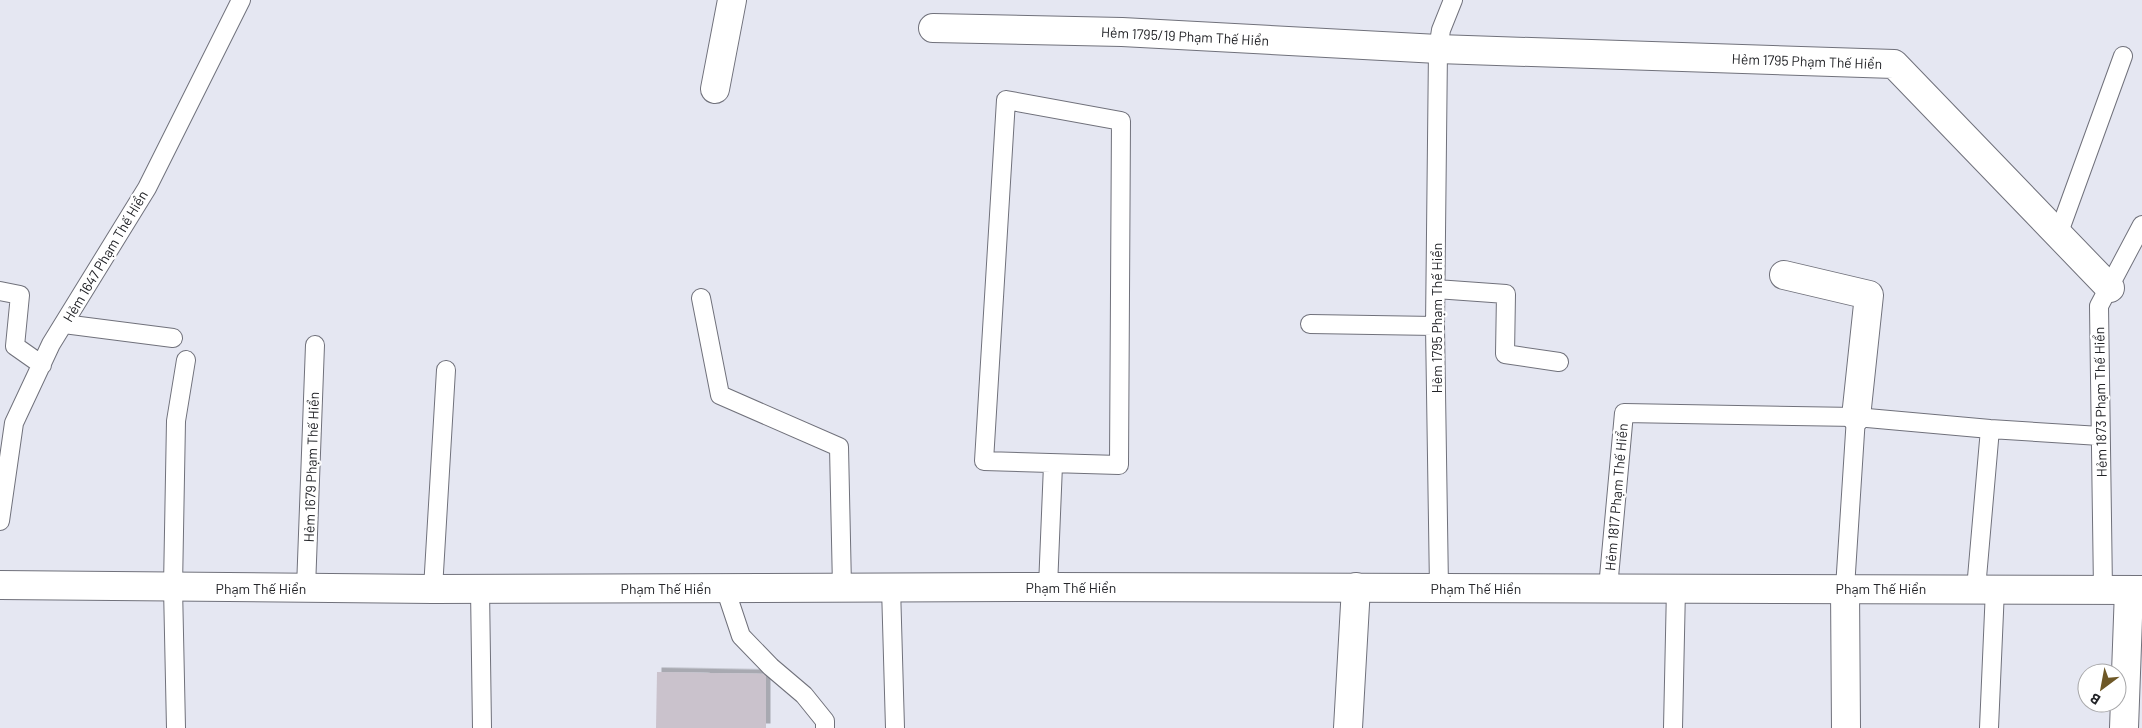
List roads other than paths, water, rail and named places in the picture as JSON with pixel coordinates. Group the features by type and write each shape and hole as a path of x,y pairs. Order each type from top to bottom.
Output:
{"main road":[{"path":"716,89 732,0"},
{"name":"Hẻm 1795/19 Phạm Thế Hiển","path":"932,28 1122,32 1438,49"},
{"name":"Hẻm 1795 Phạm Thế Hiển","path":"1438,49 1894,64 2110,288"},
{"path":"1784,275 1869,295 1856,417"},
{"name":"Phạm Thế Hiển","path":"0,585 433,589 1048,586 2124,590"},
{"path":"1348,728 1356,587"},
{"path":"1846,588 1846,728"},
{"path":"2124,590 2124,728"}],"lane":[{"name":"Hẻm 1647 Phạm Thế Hiển","path":"0,521 14,423 64,324 147,188 241,0"},
{"name":"Hẻm 1795 Phạm Thế Hiển","path":"1439,588 1435,326 1438,49 1441,30 1453,0"},
{"path":"2058,235 2123,56"},
{"path":"1006,100 1121,121 1119,465 1054,464 984,461 1006,100"},
{"name":"Hẻm 1873 Phạm Thế Hiển","path":"2124,590 2100,436 2099,306 2142,225"},
{"path":"1436,289 1506,294 1505,354 1559,362"},
{"path":"0,291 20,295 15,346 42,365"},
{"path":"701,298 720,395 839,447 842,587"},
{"path":"64,324 173,338"},
{"path":"1310,324 1435,326"},
{"name":"Hẻm 1679 Phạm Thế Hiển","path":"306,588 315,346"},
{"path":"176,728 174,587 176,421 186,360"},
{"path":"433,589 446,370"},
{"name":"Hẻm 1817 Phạm Thế Hiển","path":"1608,588 1624,413 1856,417"},
{"path":"1846,588 1856,417 1990,429 2100,436"},
{"path":"1989,728 1985,589 1990,429"},
{"path":"1048,586 1054,464"},
{"path":"891,587 895,728"},
{"path":"725,588 741,636 770,667 804,695 826,721 825,728"},
{"path":"1673,728 1676,588"},
{"path":"480,589 482,728"}]}
